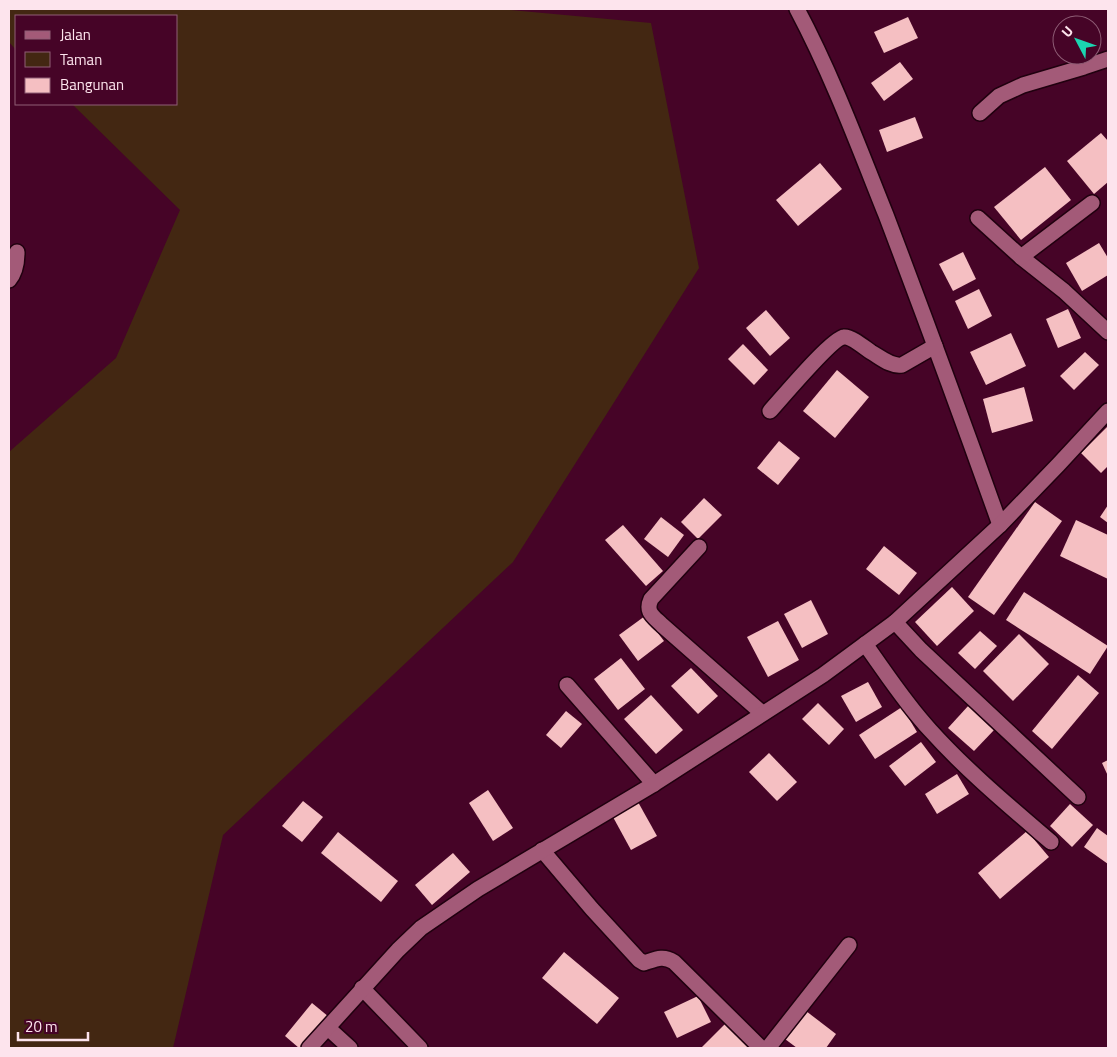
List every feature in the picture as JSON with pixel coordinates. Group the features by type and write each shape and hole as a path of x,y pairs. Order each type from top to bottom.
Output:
{"street":[{"path":"797,9 815,42 842,103 916,292 1000,525"},
{"path":"980,113 999,96 1023,85 1108,58"},
{"path":"1021,257 1092,203"},
{"path":"978,218 1021,257 1064,290 1108,332"},
{"path":"9,280 14,274 17,252"},
{"path":"770,411 824,352 841,338 848,338 898,366 935,346"},
{"path":"309,1048 362,988 421,928 478,889 654,784 823,674 895,622 1000,525 1108,411"},
{"path":"699,547 652,599 648,606 649,612 762,713"},
{"path":"895,622 935,663 1078,798"},
{"path":"865,644 928,729 977,778 1051,842"},
{"path":"567,685 654,784"},
{"path":"542,850 592,909 639,960 644,963 662,957 674,962 761,1048"},
{"path":"768,1048 849,946"},
{"path":"362,988 420,1048"},
{"path":"328,1028 350,1048"}],"green space":[{"path":"9,9 501,9 651,23 699,268 513,562 223,835 173,1048 9,1048 9,452 116,358 180,210 73,105 178,105 178,15 15,15 15,49 9,42"}],"building":[{"path":"908,17 918,38 884,53 874,32"},
{"path":"900,62 913,79 884,101 871,83"},
{"path":"915,117 923,138 887,152 879,130"},
{"path":"1101,133 1108,141 1108,182 1094,194 1067,161"},
{"path":"820,163 842,189 798,226 776,200"},
{"path":"1045,167 1071,200 1021,240 994,207"},
{"path":"1099,243 1108,258 1108,275 1082,291 1066,263"},
{"path":"963,252 976,279 953,291 939,264"},
{"path":"979,289 992,316 968,329 955,301"},
{"path":"1068,309 1081,338 1058,348 1046,319"},
{"path":"766,310 790,338 770,356 746,328"},
{"path":"1011,333 1026,366 986,385 970,352"},
{"path":"743,344 768,370 754,385 728,359"},
{"path":"1085,352 1099,365 1074,390 1060,376"},
{"path":"837,370 869,397 835,438 803,411"},
{"path":"1024,387 1033,421 992,433 983,399"},
{"path":"1108,426 1108,466 1101,473 1081,453"},
{"path":"779,441 800,458 778,485 757,468"},
{"path":"704,498 722,515 698,539 681,522"},
{"path":"1035,502 1062,521 994,615 968,597"},
{"path":"1108,505 1108,523 1100,517"},
{"path":"661,517 684,535 668,557 644,539"},
{"path":"1076,520 1108,535 1108,579 1060,556"},
{"path":"623,525 663,571 646,586 605,540"},
{"path":"884,546 917,573 899,595 866,569"},
{"path":"952,587 974,611 937,646 915,622"},
{"path":"1024,592 1108,646 1090,674 1006,620"},
{"path":"811,600 828,634 802,648 784,614"},
{"path":"645,616 664,641 638,661 619,635"},
{"path":"778,621 799,660 768,677 747,637"},
{"path":"980,631 997,646 975,669 958,653"},
{"path":"1019,634 1049,664 1013,701 983,671"},
{"path":"621,658 645,689 618,710 594,679"},
{"path":"691,668 718,696 698,714 671,686"},
{"path":"1078,675 1099,693 1052,749 1032,731"},
{"path":"868,682 882,707 856,722 841,696"},
{"path":"651,695 683,730 656,754 624,719"},
{"path":"818,703 844,729 829,745 802,719"},
{"path":"969,705 995,729 974,751 948,728"},
{"path":"902,707 917,732 875,759 859,735"},
{"path":"566,711 582,724 561,748 546,735"},
{"path":"921,742 936,762 905,786 889,766"},
{"path":"769,753 797,782 777,801 749,772"},
{"path":"1108,760 1108,776 1102,763"},
{"path":"957,774 969,794 937,814 925,794"},
{"path":"488,790 513,828 493,841 469,803"},
{"path":"303,801 323,817 302,842 282,826"},
{"path":"638,802 657,836 631,850 613,817"},
{"path":"1070,804 1093,825 1072,847 1050,826"},
{"path":"1097,828 1108,836 1108,864 1084,847"},
{"path":"1027,831 1049,857 1000,899 978,873"},
{"path":"338,832 398,881 381,902 321,853"},
{"path":"453,853 470,872 432,905 415,885"},
{"path":"564,952 619,998 597,1024 542,978"},
{"path":"698,996 711,1022 677,1038 664,1012"},
{"path":"312,1003 329,1017 302,1048 299,1048 285,1036"},
{"path":"806,1011 836,1034 826,1048 797,1048 785,1039"},
{"path":"728,1021 751,1043 746,1048 701,1048"}]}
